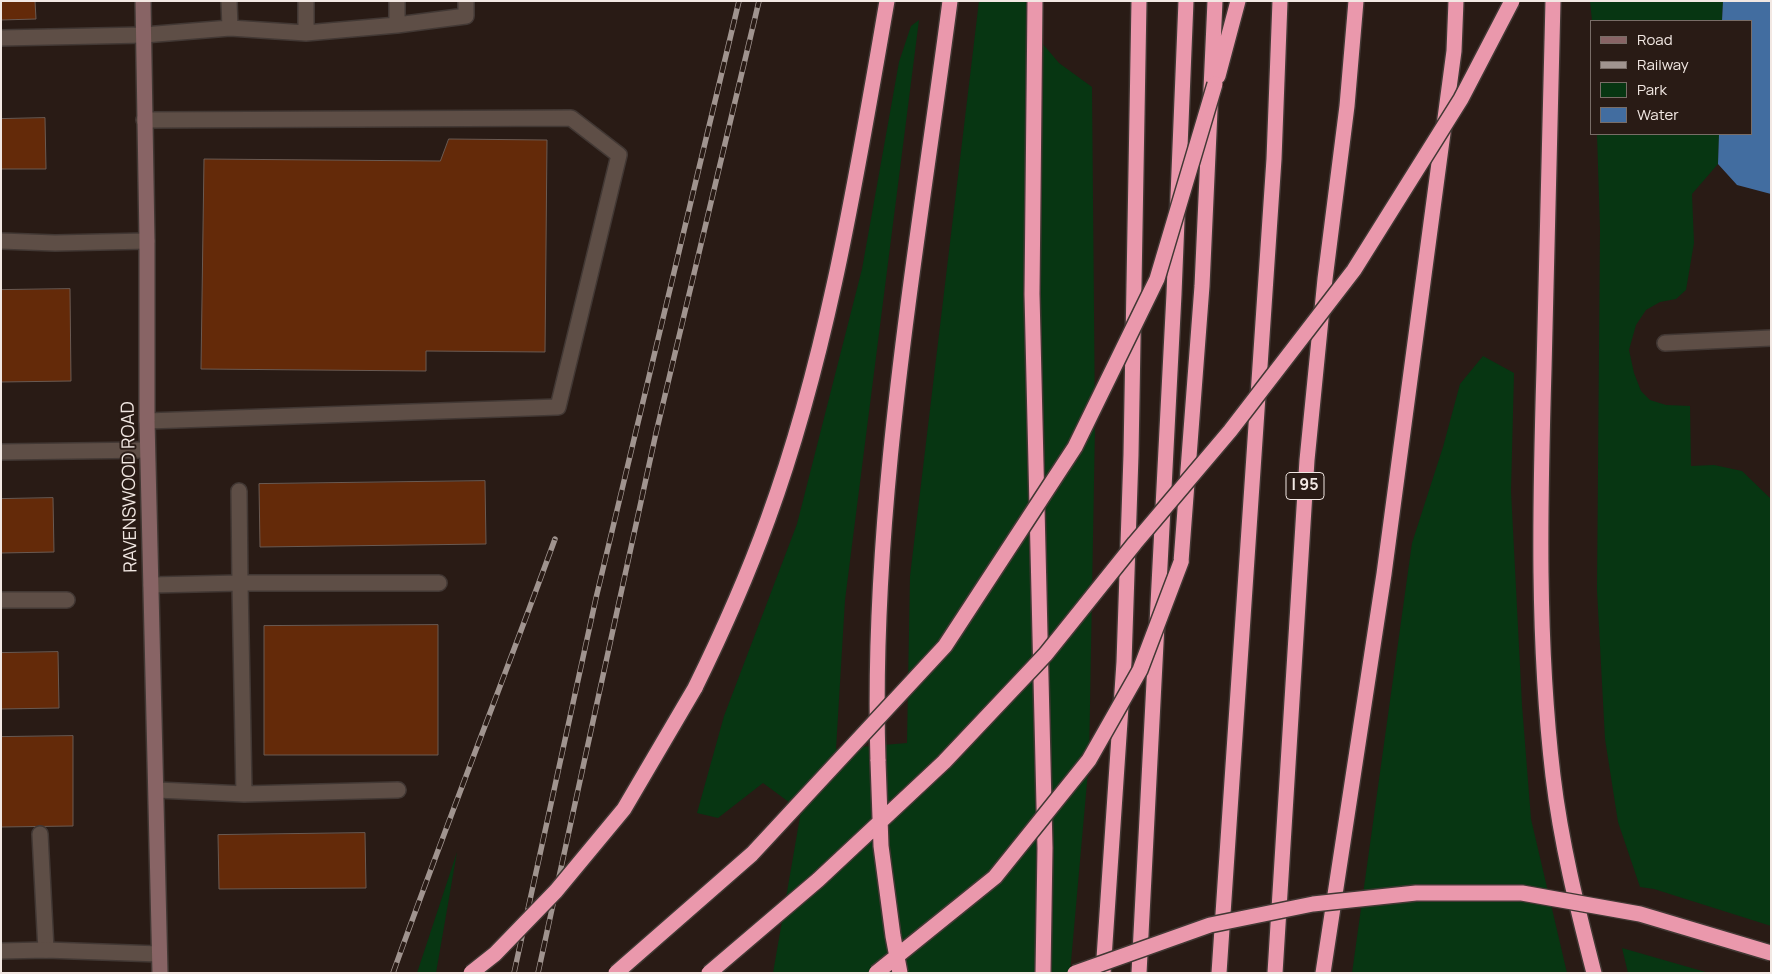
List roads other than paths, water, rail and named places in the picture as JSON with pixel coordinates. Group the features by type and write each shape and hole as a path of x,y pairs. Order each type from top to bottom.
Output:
{"highway":[{"path":"470,973 495,954 556,891 624,809 695,688 748,572 769,517 799,421 817,350 839,257 887,1"},
{"path":"900,973 892,936 881,846 877,712 881,550 888,473 908,311 950,1"},
{"path":"1035,1 1032,294 1045,848 1043,973"},
{"path":"1103,973 1126,622 1131,455 1139,1"},
{"path":"1138,973 1174,294 1186,1"},
{"path":"876,973 995,878 1088,760 1140,670 1180,562 1202,286 1215,1"},
{"path":"616,973 752,854 945,646 1075,447 1157,279 1238,1"},
{"path":"1219,973 1274,159 1280,1"},
{"name":"I 95","path":"1275,973 1307,460 1325,279 1347,106 1356,1"},
{"path":"1322,973 1384,574 1454,51 1456,1"},
{"path":"709,973 818,880 944,762 1046,654 1135,543 1230,431 1354,270 1461,99 1512,1"},
{"path":"1553,1 1541,473 1544,668 1548,726 1559,822 1568,871 1594,973"},
{"path":"1075,973 1210,925 1313,904 1416,893 1522,893 1640,914 1771,953"}],"street":[{"name":"RAVENSWOOD ROAD","path":"143,1 147,241 147,421 160,973"},
{"path":"229,1 230,28"},
{"path":"306,1 306,33"},
{"path":"397,1 397,25"},
{"path":"1,38 144,35 230,28 306,33 397,25 466,16 466,1"},
{"path":"144,120 571,118 619,155 558,407 147,421"},
{"path":"1,241 55,243 147,241"},
{"path":"1665,343 1771,338"},
{"path":"1,452 148,450"},
{"path":"239,491 244,794"},
{"path":"151,585 439,583"},
{"path":"1,600 68,600"},
{"path":"157,790 244,794 398,790"},
{"path":"40,834 46,950"},
{"path":"1,951 46,950 159,954"}],"water":[{"path":"1723,1 1771,1 1771,194 1737,185 1718,164 1719,135 1752,135 1752,20 1722,20"}],"railway":[{"path":"514,973 596,598 739,1"},
{"path":"538,973 656,433 759,1"},
{"path":"393,973 555,539"}]}
